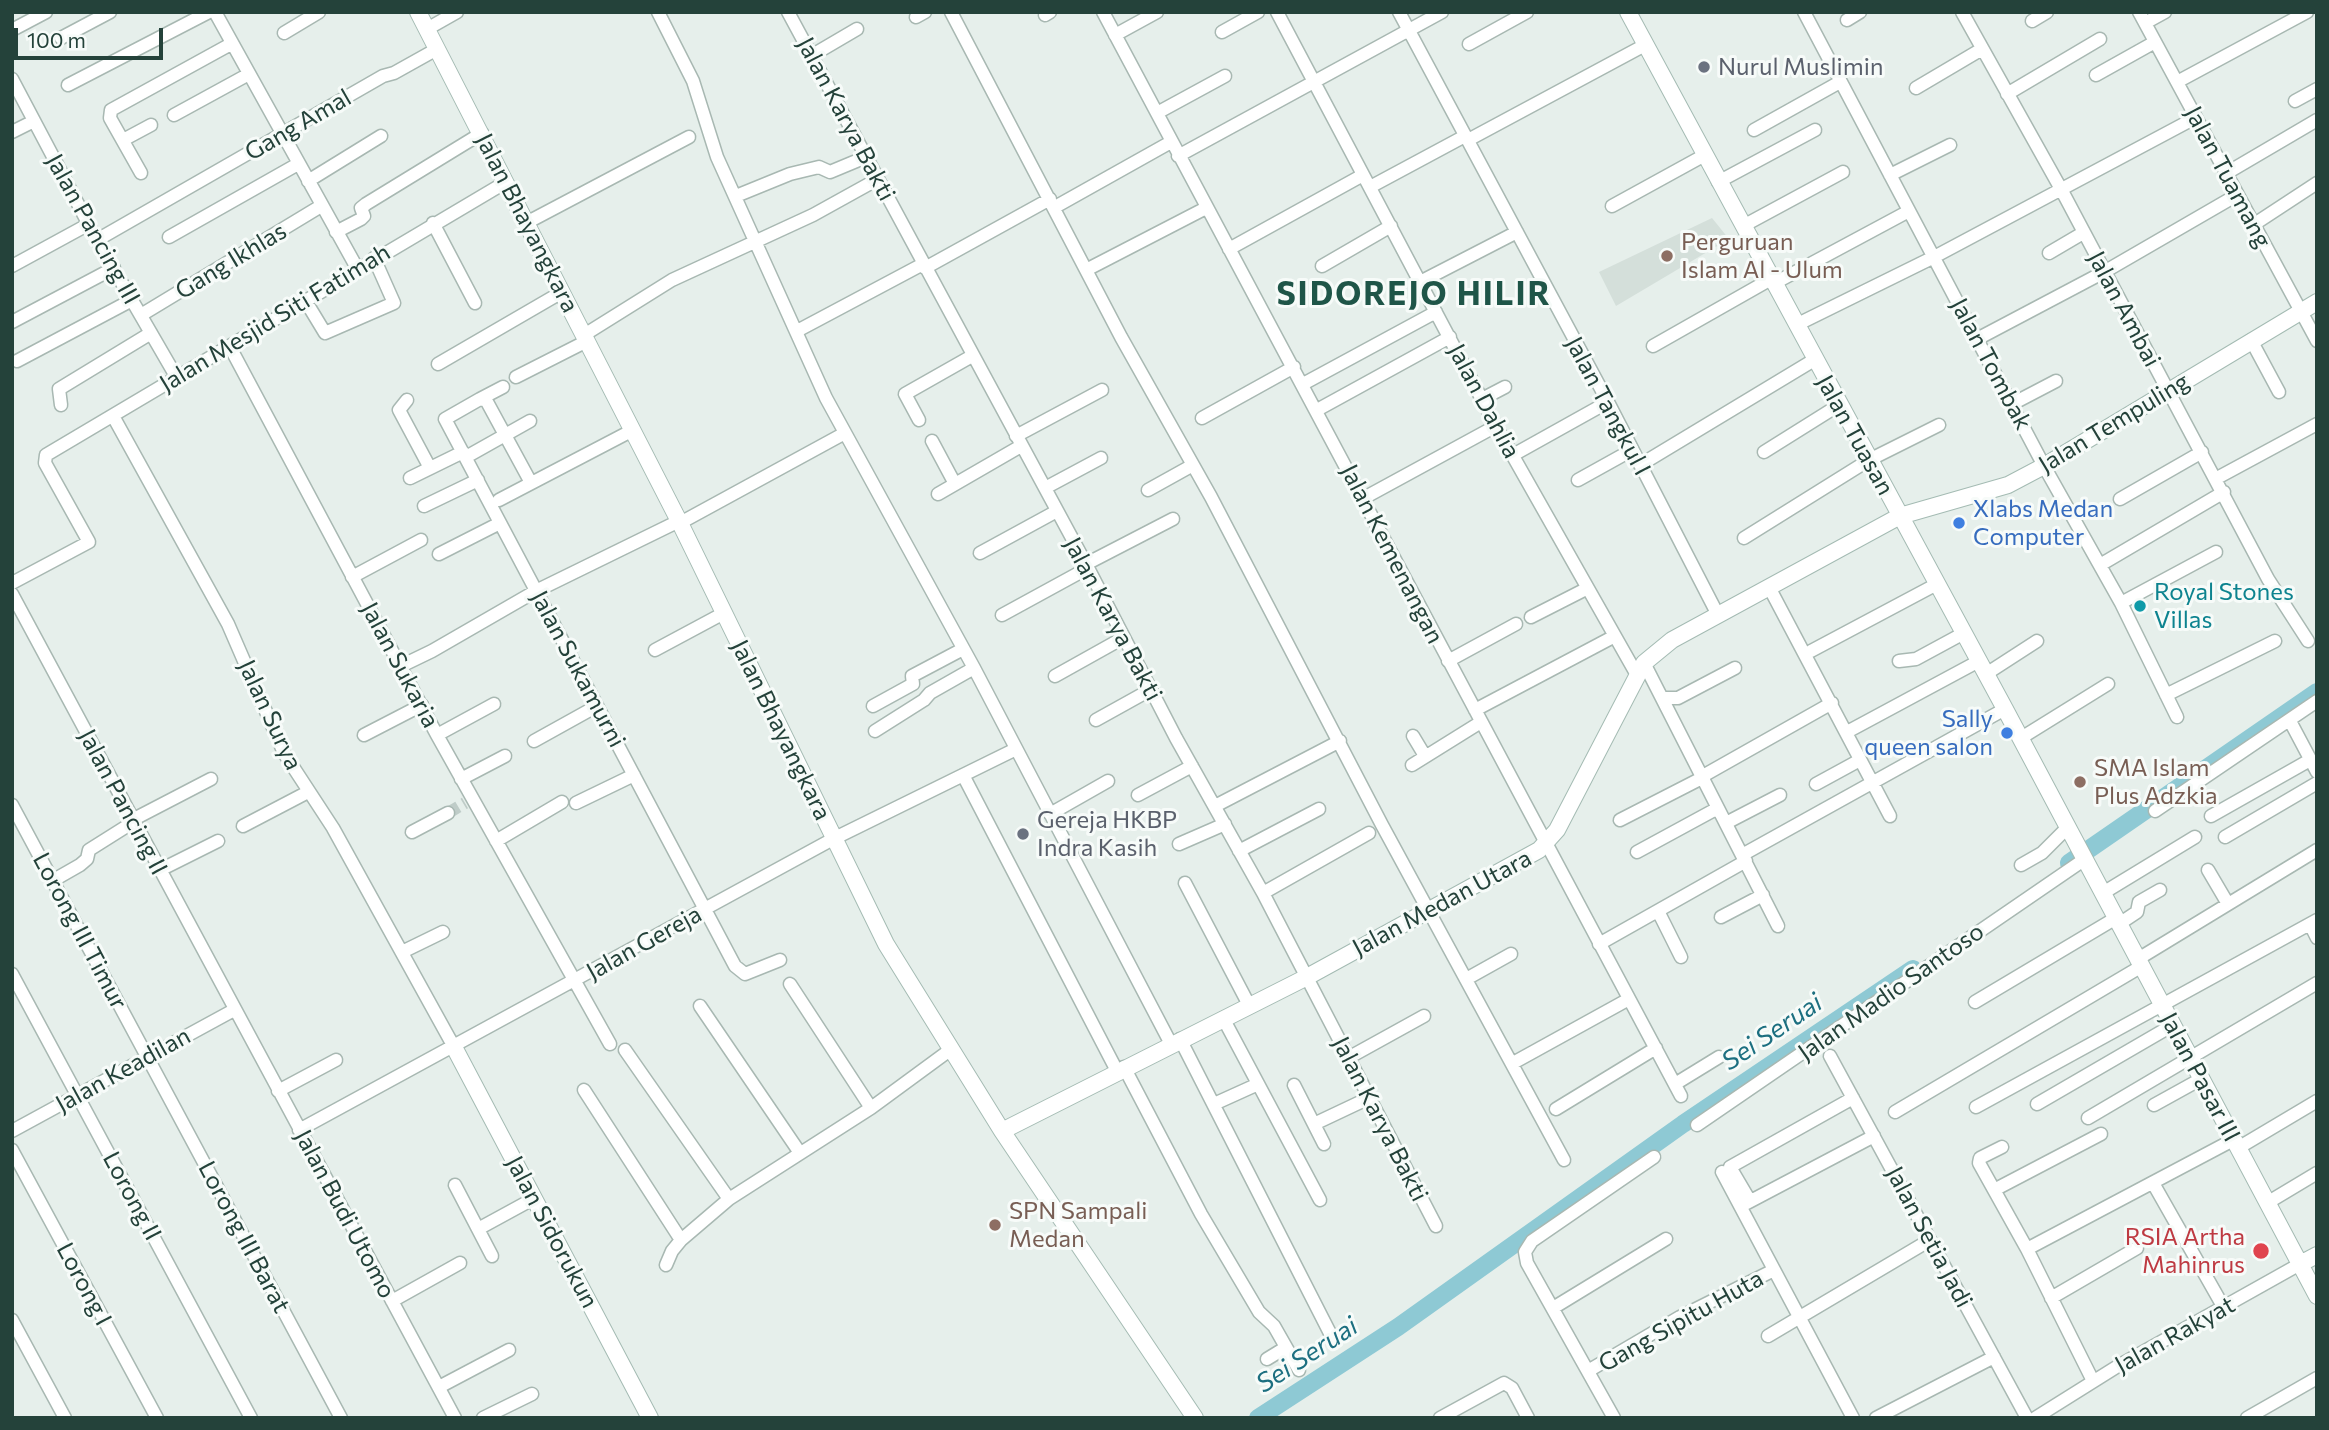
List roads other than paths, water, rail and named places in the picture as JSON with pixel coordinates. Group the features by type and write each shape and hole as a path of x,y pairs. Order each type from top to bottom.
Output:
{"street":[{"path":"12,30 46,12"},
{"path":"61,38 110,12"},
{"path":"68,85 209,12"},
{"path":"215,12 357,268"},
{"path":"284,33 319,12"},
{"name":"Jalan Bhayangkara","path":"418,12 680,522 886,944 1002,1131 1195,1418"},
{"path":"427,29 457,12"},
{"path":"659,12 698,93 717,157 845,433 974,668 1050,814 1214,1104 1334,1341"},
{"name":"Jalan Karya Bakti","path":"788,12 1087,566 1150,690 1263,894 1436,1227"},
{"path":"951,12 1088,269 1121,337 1193,465 1564,1160"},
{"name":"Jalan Kemenangan","path":"1103,12 1681,1096"},
{"path":"1115,35 1157,12"},
{"path":"1222,32 1258,12"},
{"name":"Jalan Dahlia","path":"1277,12 1496,426 1613,637 1662,698 1779,926"},
{"name":"Jalan Tangkul I","path":"1399,12 1608,402 1717,615"},
{"path":"1178,156 1442,12"},
{"path":"1469,44 1527,12"},
{"name":"Jalan Tuasan","path":"1628,12 1703,156 2084,858"},
{"name":"Jalan Tombak","path":"1804,12 1979,338 2044,466 2121,603 2177,717"},
{"path":"1847,20 1860,12"},
{"name":"Jalan Ambai","path":"1962,12 2217,478 2268,579 2308,641"},
{"path":"2032,20 2047,12"},
{"path":"2142,18 2165,12"},
{"path":"2176,82 2307,12"},
{"name":"Jalan Tuamang","path":"2142,18 2317,341"},
{"path":"811,56 857,29"},
{"path":"2007,94 2100,39"},
{"path":"2096,75 2155,42"},
{"path":"141,173 110,118 111,110 231,44"},
{"path":"1370,187 1645,45"},
{"name":"Gang Amal","path":"97,240 437,49"},
{"path":"1916,88 1982,49"},
{"path":"174,115 248,74"},
{"path":"1157,113 1225,76"},
{"name":"Jalan Pancing III","path":"12,79 97,240 177,378"},
{"path":"1754,130 1840,82"},
{"path":"2295,101 2317,89"},
{"path":"1796,325 1934,257 2196,118"},
{"path":"2225,174 2317,120"},
{"path":"12,132 34,121"},
{"path":"123,140 151,125"},
{"path":"1718,182 1815,130"},
{"path":"336,232 361,219 364,216 361,208 366,204 482,133"},
{"path":"308,181 381,136"},
{"path":"527,222 689,137"},
{"path":"797,331 1171,142"},
{"path":"1890,175 1950,145"},
{"path":"1612,206 1703,156"},
{"path":"736,196 790,174 819,167 830,172 866,157"},
{"path":"169,237 298,164"},
{"path":"1743,226 1843,172"},
{"path":"1229,249 1363,174"},
{"path":"516,377 585,338 673,280 757,242 878,179"},
{"name":"Jalan Mesjid Siti Fatimah","path":"12,583 89,542 45,463 45,457 357,268 506,182"},
{"path":"2253,225 2317,183"},
{"path":"1979,338 2104,272 2237,195"},
{"name":"Gang Ikhlas","path":"141,315 321,206"},
{"path":"1088,269 1206,208"},
{"path":"1653,346 1909,211"},
{"path":"433,223 475,303"},
{"path":"12,265 89,224"},
{"path":"1322,266 1391,226"},
{"path":"1420,282 1517,232"},
{"path":"2049,253 2083,233"},
{"path":"305,300 325,333 394,303 374,258"},
{"path":"12,322 114,268"},
{"path":"438,364 562,292"},
{"path":"17,361 132,300"},
{"name":"Jalan Tempuling","path":"1900,516 2008,485 2317,302"},
{"path":"1303,384 1436,312"},
{"path":"61,404 58,389 151,333"},
{"path":"1317,410 1450,337"},
{"path":"2251,341 2279,392"},
{"name":"Jalan Sukaria","path":"230,347 461,779 469,801 496,841 610,1044"},
{"path":"919,420 905,394 972,356"},
{"path":"1640,465 1814,360"},
{"path":"1202,418 1294,367"},
{"path":"2012,404 2056,381"},
{"path":"480,400 503,387"},
{"path":"1482,399 1505,387"},
{"path":"938,494 1102,390"},
{"path":"407,400 399,410 430,468"},
{"path":"480,400 486,400 530,481"},
{"name":"Jalan Sukamurni","path":"480,400 445,419 597,706 740,972 749,973 780,960"},
{"path":"1513,455 1608,402"},
{"path":"1764,452 1839,405"},
{"name":"Jalan Surya","path":"113,416 228,624 284,753 332,828 454,1047"},
{"path":"410,478 530,421"},
{"path":"2217,478 2317,424"},
{"path":"1744,538 1869,460 1938,425"},
{"path":"1362,499 1496,426"},
{"path":"499,500 530,481 633,430"},
{"path":"401,666 536,591 680,522 845,433"},
{"path":"932,441 955,484"},
{"path":"1578,480 1632,450"},
{"path":"2120,499 2202,452"},
{"path":"1045,488 1101,458"},
{"path":"1148,490 1193,465"},
{"path":"424,506 478,480"},
{"path":"2099,565 2224,492"},
{"path":"980,553 1057,511"},
{"name":"Jalan Medan Utara","path":"1002,1131 1307,977 1508,870 1545,845 1557,830 1640,669 1661,647 1900,516"},
{"path":"1002,615 1173,519"},
{"path":"439,554 500,523"},
{"path":"352,577 421,540"},
{"path":"2121,603 2216,552"},
{"path":"1806,649 1937,584"},
{"path":"1769,587 1806,649 1890,816"},
{"path":"1531,617 1586,589"},
{"name":"Jalan Pancing II","path":"12,594 234,1010"},
{"path":"655,650 724,613"},
{"path":"1806,649 1861,616"},
{"path":"1448,662 1516,624"},
{"path":"1899,661 1916,659 1964,633"},
{"path":"1412,765 1478,716 1613,637"},
{"path":"1055,676 1123,638"},
{"path":"1847,732 2037,641"},
{"path":"2166,695 2275,641"},
{"path":"873,706 913,684 912,676 963,649"},
{"path":"875,731 974,668"},
{"path":"1662,698 1678,698 1735,668"},
{"path":"2021,738 2108,684"},
{"path":"1096,720 1150,690"},
{"path":"2155,811 2317,701"},
{"path":"1620,820 1832,703"},
{"path":"437,735 494,704"},
{"path":"364,734 422,705"},
{"path":"534,741 597,706"},
{"path":"1600,944 1744,858 2005,709"},
{"path":"2290,721 2317,772"},
{"path":"1413,736 1425,755"},
{"path":"1215,806 1340,741"},
{"name":"Jalan Gereja","path":"299,1130 834,839 1016,749"},
{"path":"461,779 505,756"},
{"path":"1816,784 1860,760"},
{"path":"2211,816 2310,760"},
{"path":"1138,795 1192,766"},
{"path":"576,803 634,775"},
{"path":"963,775 1201,1214 1259,1312 1274,1326 1299,1370"},
{"path":"52,881 87,859 89,850 134,820 211,779"},
{"path":"1050,814 1108,781"},
{"path":"2225,837 2317,783"},
{"path":"243,827 308,792"},
{"path":"1726,823 1780,794"},
{"path":"496,841 562,802"},
{"name":"Lorong III Timur","path":"12,805 148,1057"},
{"path":"1637,852 1718,807"},
{"path":"1239,851 1319,809"},
{"path":"412,832 448,813"},
{"path":"1179,844 1224,824"},
{"path":"2021,865 2071,832"},
{"path":"1263,894 1369,833"},
{"path":"2103,893 2195,836"},
{"path":"160,870 218,841"},
{"path":"1895,1112 2140,963 2228,904 2317,850"},
{"name":"Jalan Pasar III","path":"2084,858 2317,1296"},
{"name":"Jalan Madio Santoso","path":"1697,1125 2084,858"},
{"path":"2208,870 2228,904"},
{"path":"1185,883 1249,1005"},
{"path":"1975,1002 2137,912 2139,902 2160,890"},
{"path":"1721,917 1763,895"},
{"path":"1658,911 1681,957"},
{"path":"1976,1107 2313,922 2317,938"},
{"path":"402,952 443,932"},
{"path":"1468,978 1511,954"},
{"name":"Lorong II","path":"12,974 251,1418"},
{"path":"2088,1118 2191,1060 2317,983"},
{"path":"790,984 871,1108"},
{"path":"1513,1063 1629,999"},
{"path":"700,1006 800,1153"},
{"name":"Jalan Keadilan","path":"12,1131 234,1010"},
{"name":"Jalan Budi Utomo","path":"234,1010 455,1418"},
{"path":"1348,1058 1424,1016"},
{"path":"1223,1018 1320,1200"},
{"path":"2037,1104 2173,1025"},
{"path":"1556,1105 1654,1044"},
{"name":"Jalan Sidorukun","path":"454,1047 646,1416"},
{"path":"625,1050 729,1199"},
{"path":"666,1265 681,1240 729,1199 871,1108 950,1050"},
{"path":"1675,1084 1720,1056"},
{"name":"Jalan Setia Jadi","path":"1830,1056 2026,1418"},
{"name":"Lorong III Barat","path":"148,1057 341,1418"},
{"path":"278,1091 336,1060"},
{"path":"2154,1105 2201,1079"},
{"path":"1214,1104 1256,1084"},
{"path":"1294,1086 1324,1144"},
{"path":"584,1090 681,1240"},
{"path":"1314,1124 1369,1098"},
{"path":"1853,1098 1730,1167 1774,1270 1853,1418"},
{"path":"2027,1249 2317,1101"},
{"path":"1994,1191 2101,1134"},
{"path":"1746,1204 1874,1136"},
{"path":"2002,1147 1978,1160 2027,1249 2093,1381"},
{"name":"Lorong I","path":"12,1150 124,1344 157,1418"},
{"path":"1614,1418 1527,1263 1527,1248 1654,1157"},
{"path":"1722,1172 1746,1204"},
{"path":"2267,1203 2317,1173"},
{"path":"2153,1183 2224,1308"},
{"path":"455,1185 492,1256"},
{"path":"478,1229 533,1199"},
{"path":"1553,1308 1666,1239"},
{"path":"1768,1336 1930,1240"},
{"path":"2051,1298 2137,1248"},
{"name":"Jalan Rakyat","path":"2035,1418 2093,1381 2317,1255"},
{"path":"392,1301 460,1263"},
{"name":"Gang Sipitu Huta","path":"1588,1371 1680,1317 1774,1270"},
{"path":"12,1320 65,1418"},
{"path":"1267,1359 1285,1348"},
{"path":"439,1387 509,1350"},
{"path":"1876,1418 1994,1357"},
{"path":"2246,1418 2317,1378"},
{"path":"1440,1418 1504,1383 1512,1388 1528,1418"},
{"path":"483,1418 532,1394"}],"waterway":[{"name":"Sei Seruai","path":"2069,863 2317,692"},
{"name":"Sei Seruai","path":"1258,1418 1398,1327 1683,1124 1913,969"}],"tunnel":[{"path":"448,813 465,803"}],"place":[{"name":"Nurul Muslimin","path":"1704,67"},
{"name":"Perguruan Islam Al - Ulum","path":"1667,256"},
{"name":"Xlabs Medan Computer","path":"1959,523"},
{"name":"Royal Stones Villas","path":"2140,606"},
{"name":"Sally queen salon","path":"2007,733"},
{"name":"SMA Islam Plus Adzkia","path":"2080,782"},
{"name":"Gereja HKBP Indra Kasih","path":"1023,834"},
{"name":"SPN Sampali Medan","path":"995,1225"},
{"name":"RSIA Artha Mahinrus","path":"2261,1251"}],"district":[{"name":"SIDOREJO HILIR","path":"1414,294"}]}
